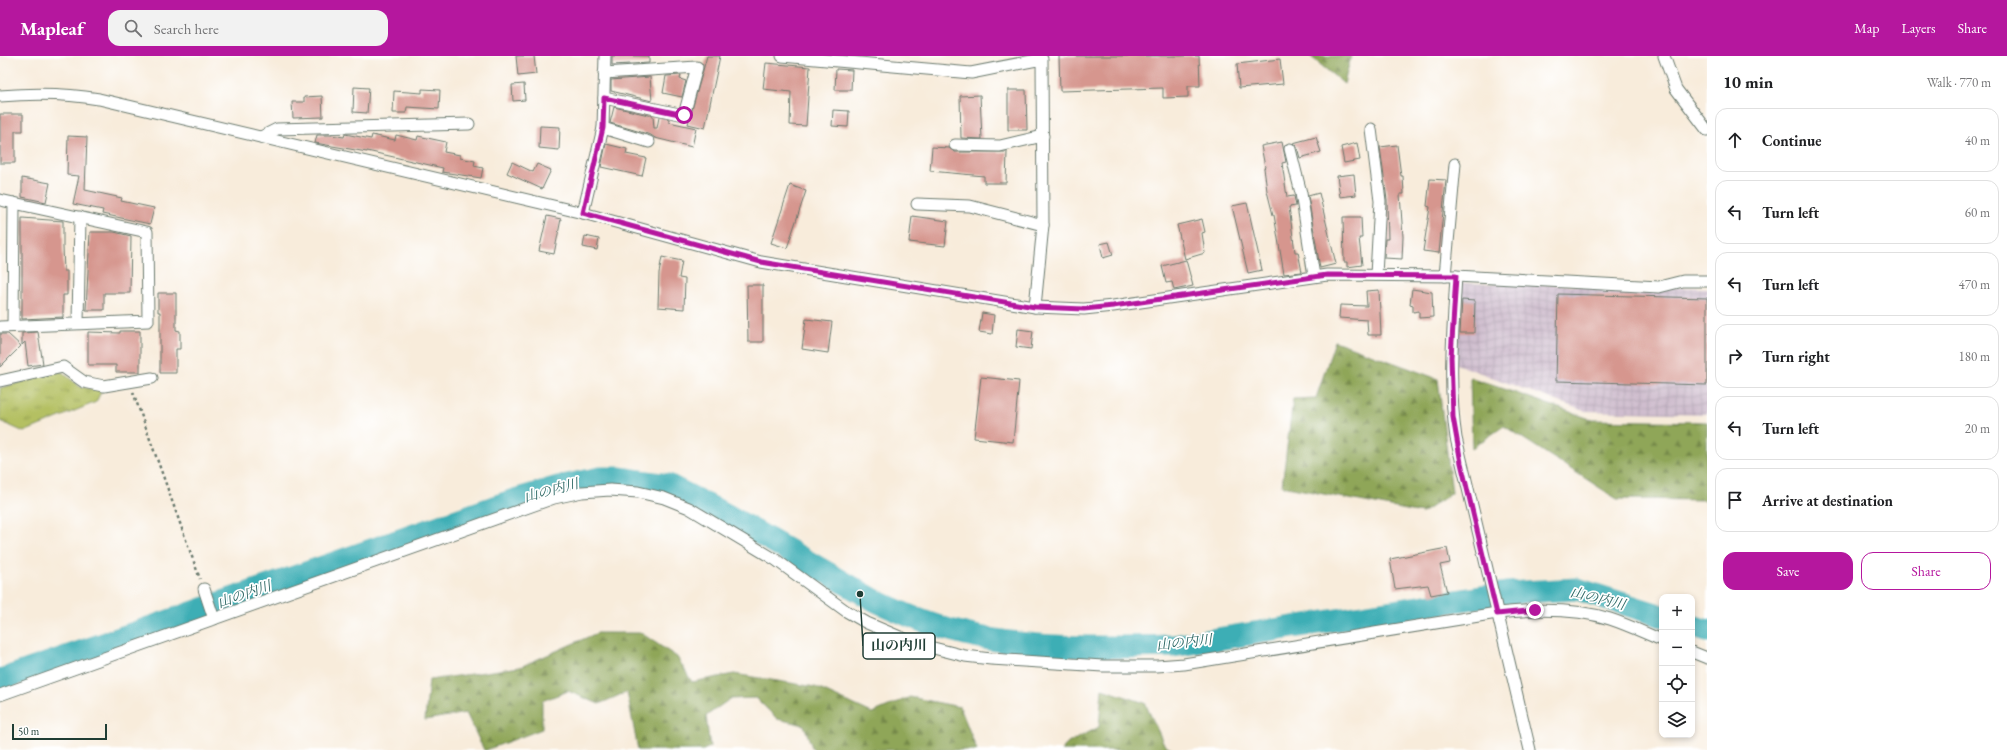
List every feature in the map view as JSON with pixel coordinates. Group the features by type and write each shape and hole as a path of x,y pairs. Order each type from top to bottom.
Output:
{"street":[{"path":"583,213 603,128 605,56"},
{"path":"782,56 971,73 1042,59 1043,225 1035,307"},
{"path":"1664,56 1676,89 1707,130"},
{"path":"604,73 697,67 684,115 604,98"},
{"path":"0,96 33,93 68,94 99,99 583,213 761,262 1035,307 1084,309 1113,306 1314,276 1451,276 1659,287 1683,281 1707,281"},
{"path":"260,137 277,129 469,124"},
{"path":"603,128 649,142"},
{"path":"1371,129 1380,201 1376,275"},
{"path":"955,145 1000,146 1043,136"},
{"path":"1290,149 1301,193 1314,276"},
{"path":"1455,164 1451,276 1453,417 1461,463 1530,750"},
{"path":"0,200 148,232 148,321 0,326"},
{"path":"13,326 14,203"},
{"path":"916,204 970,206 1043,225"},
{"path":"78,323 80,217"},
{"path":"0,381 63,367 84,382 104,386 152,378"},
{"path":"0,695 554,498 582,492 610,490 664,498 689,508 776,560 846,611 867,623 914,643 964,656 1102,666 1157,666 1212,660 1497,614 1535,610 1581,613 1610,619 1659,639"},
{"path":"204,589 214,619"},
{"path":"1695,653 1707,658"}],"path":[{"path":"130,382 204,589"}],"shaded area":[{"path":"1459,283 1707,288 1707,414 1584,411 1456,364"}],"green space":[{"path":"1310,56 1351,56 1344,84"},
{"path":"1335,341 1438,379 1452,493 1422,513 1282,486 1293,399 1316,398"},
{"path":"61,371 80,387 102,390 96,402 24,432 0,421 0,388"},
{"path":"1470,377 1593,420 1707,422 1707,500 1617,499 1504,426 1472,448"},
{"path":"597,633 641,633 677,657 692,682 734,674 815,687 872,713 910,697 960,707 977,750 813,750 804,725 777,719 756,698 730,699 706,716 710,747 703,750 638,750 627,692 599,704 568,691 542,701 542,729 486,750 484,750 466,713 425,720 429,680 520,667"},
{"path":"1102,689 1145,703 1165,746 1173,750 1061,750 1068,743 1099,727"}],"building":[{"path":"516,56 534,56 536,74 518,76"},
{"path":"612,56 649,56 649,63 612,65"},
{"path":"707,56 720,56 705,128 688,124"},
{"path":"1059,56 1199,56 1200,86 1188,86 1188,97 1163,98 1163,88 1060,91"},
{"path":"1280,59 1283,84 1239,88 1237,64"},
{"path":"766,63 810,67 806,126 790,125 791,92 763,89"},
{"path":"836,69 852,70 851,90 835,90"},
{"path":"681,75 680,79 686,81 682,97 663,93 666,76"},
{"path":"650,77 652,101 611,91 611,80"},
{"path":"524,84 525,100 513,101 512,85"},
{"path":"354,87 369,88 367,113 353,112"},
{"path":"422,89 440,90 439,109 407,107 406,113 393,113 394,91 422,93"},
{"path":"1008,90 1026,90 1027,130 1008,130"},
{"path":"980,95 982,139 961,138 960,96"},
{"path":"322,96 323,117 293,118 292,102 304,102 304,97"},
{"path":"614,107 653,116 654,128 657,128 659,117 669,119 669,122 696,128 692,147 655,138 651,135 610,123"},
{"path":"833,110 849,111 848,127 832,126"},
{"path":"0,114 23,114 23,131 15,131 15,163 0,163"},
{"path":"540,126 560,127 559,150 539,148"},
{"path":"345,134 371,139 372,135 395,140 396,135 417,140 418,136 446,142 444,152 460,155 460,158 475,161 474,166 483,168 481,178 442,172 443,168 367,151 315,143 317,135 344,137"},
{"path":"68,136 87,137 85,190 122,198 121,201 154,208 150,224 102,214 103,210 73,204 79,176 67,175"},
{"path":"1316,137 1321,152 1300,158 1297,147 1293,143"},
{"path":"1282,142 1286,162 1282,163 1287,197 1294,196 1296,206 1289,207 1295,252 1298,252 1302,272 1284,274 1274,215 1267,191 1261,146"},
{"path":"1357,143 1360,160 1344,163 1341,147"},
{"path":"606,144 627,149 626,154 646,158 642,176 601,167"},
{"path":"1397,145 1401,176 1403,176 1404,194 1400,194 1403,237 1402,259 1384,258 1385,239 1388,239 1387,200 1380,147"},
{"path":"932,147 949,148 955,152 1007,152 1006,183 984,183 984,176 930,171"},
{"path":"512,162 533,172 537,164 551,170 542,189 507,173"},
{"path":"1354,174 1356,195 1340,197 1337,176"},
{"path":"22,178 50,183 46,202 22,197"},
{"path":"1430,179 1446,180 1439,253 1423,251 1430,207 1427,206"},
{"path":"790,185 806,191 787,248 771,243"},
{"path":"1319,193 1336,264 1320,268 1308,196"},
{"path":"1247,203 1262,270 1248,273 1232,206"},
{"path":"547,216 561,219 554,254 539,251"},
{"path":"912,216 948,221 945,246 909,242"},
{"path":"1343,217 1361,217 1362,238 1359,238 1362,265 1347,267 1347,262 1344,262"},
{"path":"22,218 63,221 64,271 67,271 67,295 63,295 63,317 22,319"},
{"path":"1202,219 1205,232 1202,233 1205,253 1185,259 1177,225"},
{"path":"90,232 114,232 131,236 130,293 104,293 104,310 86,310"},
{"path":"585,236 599,239 597,250 583,247"},
{"path":"1109,242 1113,255 1103,258 1100,244"},
{"path":"662,257 682,261 679,278 685,279 684,309 658,307 659,273"},
{"path":"1186,260 1193,286 1174,290 1172,282 1166,283 1162,266"},
{"path":"747,285 763,285 763,342 748,342"},
{"path":"1412,289 1432,292 1433,317 1419,318 1419,311 1413,312 1413,305 1410,304"},
{"path":"1379,290 1381,335 1368,335 1367,320 1339,318 1340,305 1367,306 1366,291"},
{"path":"158,293 176,293 176,330 180,331 180,349 176,349 176,373 160,373 160,312 158,312"},
{"path":"1558,294 1707,298 1707,385 1556,381"},
{"path":"1462,300 1475,301 1474,333 1460,333"},
{"path":"982,313 994,315 992,334 979,332"},
{"path":"806,319 832,322 828,353 802,349"},
{"path":"1018,329 1033,331 1031,349 1016,347"},
{"path":"120,331 140,331 140,372 116,372 116,365 88,365 88,332 120,333"},
{"path":"38,332 43,364 28,366 25,342 22,345 22,333"},
{"path":"0,334 8,334 21,346 0,367"},
{"path":"981,377 1019,381 1013,442 974,438"},
{"path":"1447,548 1450,563 1440,565 1447,592 1431,595 1428,585 1395,589 1390,559"}],"waterway":[{"name":"山の内川","path":"0,680 511,501 558,487 600,478 619,478 668,485 727,515 876,601 912,617 940,627 976,637 1003,641 1089,647 1173,646 1506,593 1577,589 1659,615"},
{"name":"山の内川","path":"1695,627 1707,631"}],"place":[{"name":"山の内川","path":"860,594"}],"route":[{"path":"684,115 604,98 603,128 583,213 761,262 1035,307 1061,309 1084,309 1113,306 1314,276 1340,274 1456,276 1451,357 1453,417 1461,463 1497,614 1535,610"}]}
